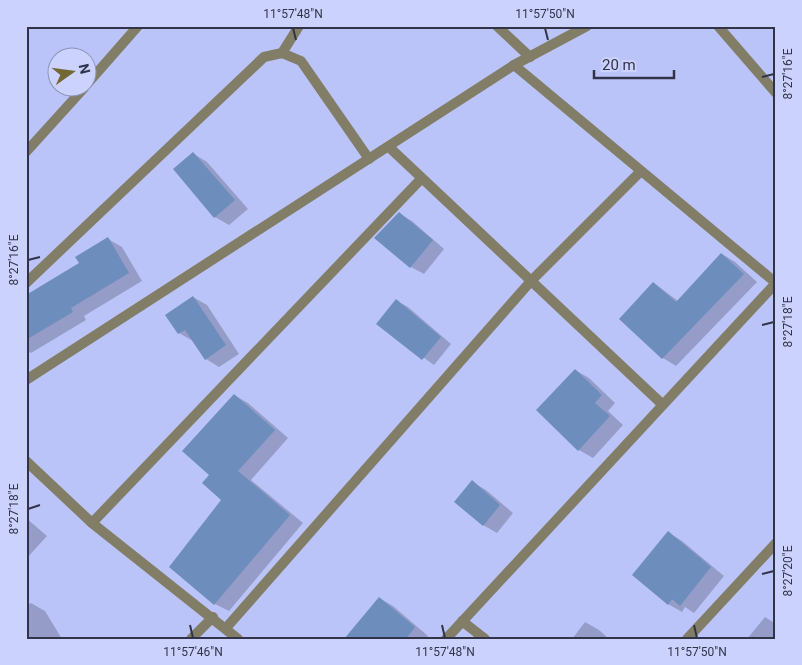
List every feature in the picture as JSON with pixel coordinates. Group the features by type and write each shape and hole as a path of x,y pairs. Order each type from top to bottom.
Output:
{"street":[{"path":"98,72 138,26"},
{"path":"282,53 299,26"},
{"path":"497,26 530,57"},
{"path":"26,380 514,65 587,26"},
{"path":"718,26 776,93"},
{"path":"26,283 264,57 282,53 301,61 369,159"},
{"path":"446,639 776,283 514,65"},
{"path":"26,152 75,98"},
{"path":"388,147 663,405"},
{"path":"226,628 532,281 641,171"},
{"path":"92,523 420,178"},
{"path":"26,461 92,523 213,617 238,639"},
{"path":"687,639 776,544"},
{"path":"190,639 213,617"},
{"path":"462,621 485,639"}],"building":[{"path":"193,152 235,200 214,218 173,169"},
{"path":"399,212 433,240 410,268 374,238"},
{"path":"108,237 129,273 71,308 73,312 26,340 26,295 79,263 75,257"},
{"path":"721,253 744,274 662,359 619,319 653,282 676,302"},
{"path":"193,296 226,345 205,360 185,330 178,334 165,315"},
{"path":"396,299 441,337 422,360 376,324"},
{"path":"575,369 602,395 595,403 610,416 578,451 536,410"},
{"path":"234,394 275,430 238,471 290,515 214,605 169,567 221,500 202,483 209,475 182,451"},
{"path":"472,480 500,505 483,526 454,502"},
{"path":"668,531 711,567 680,606 672,599 668,605 632,575"},
{"path":"379,597 415,627 406,639 344,639"}]}
